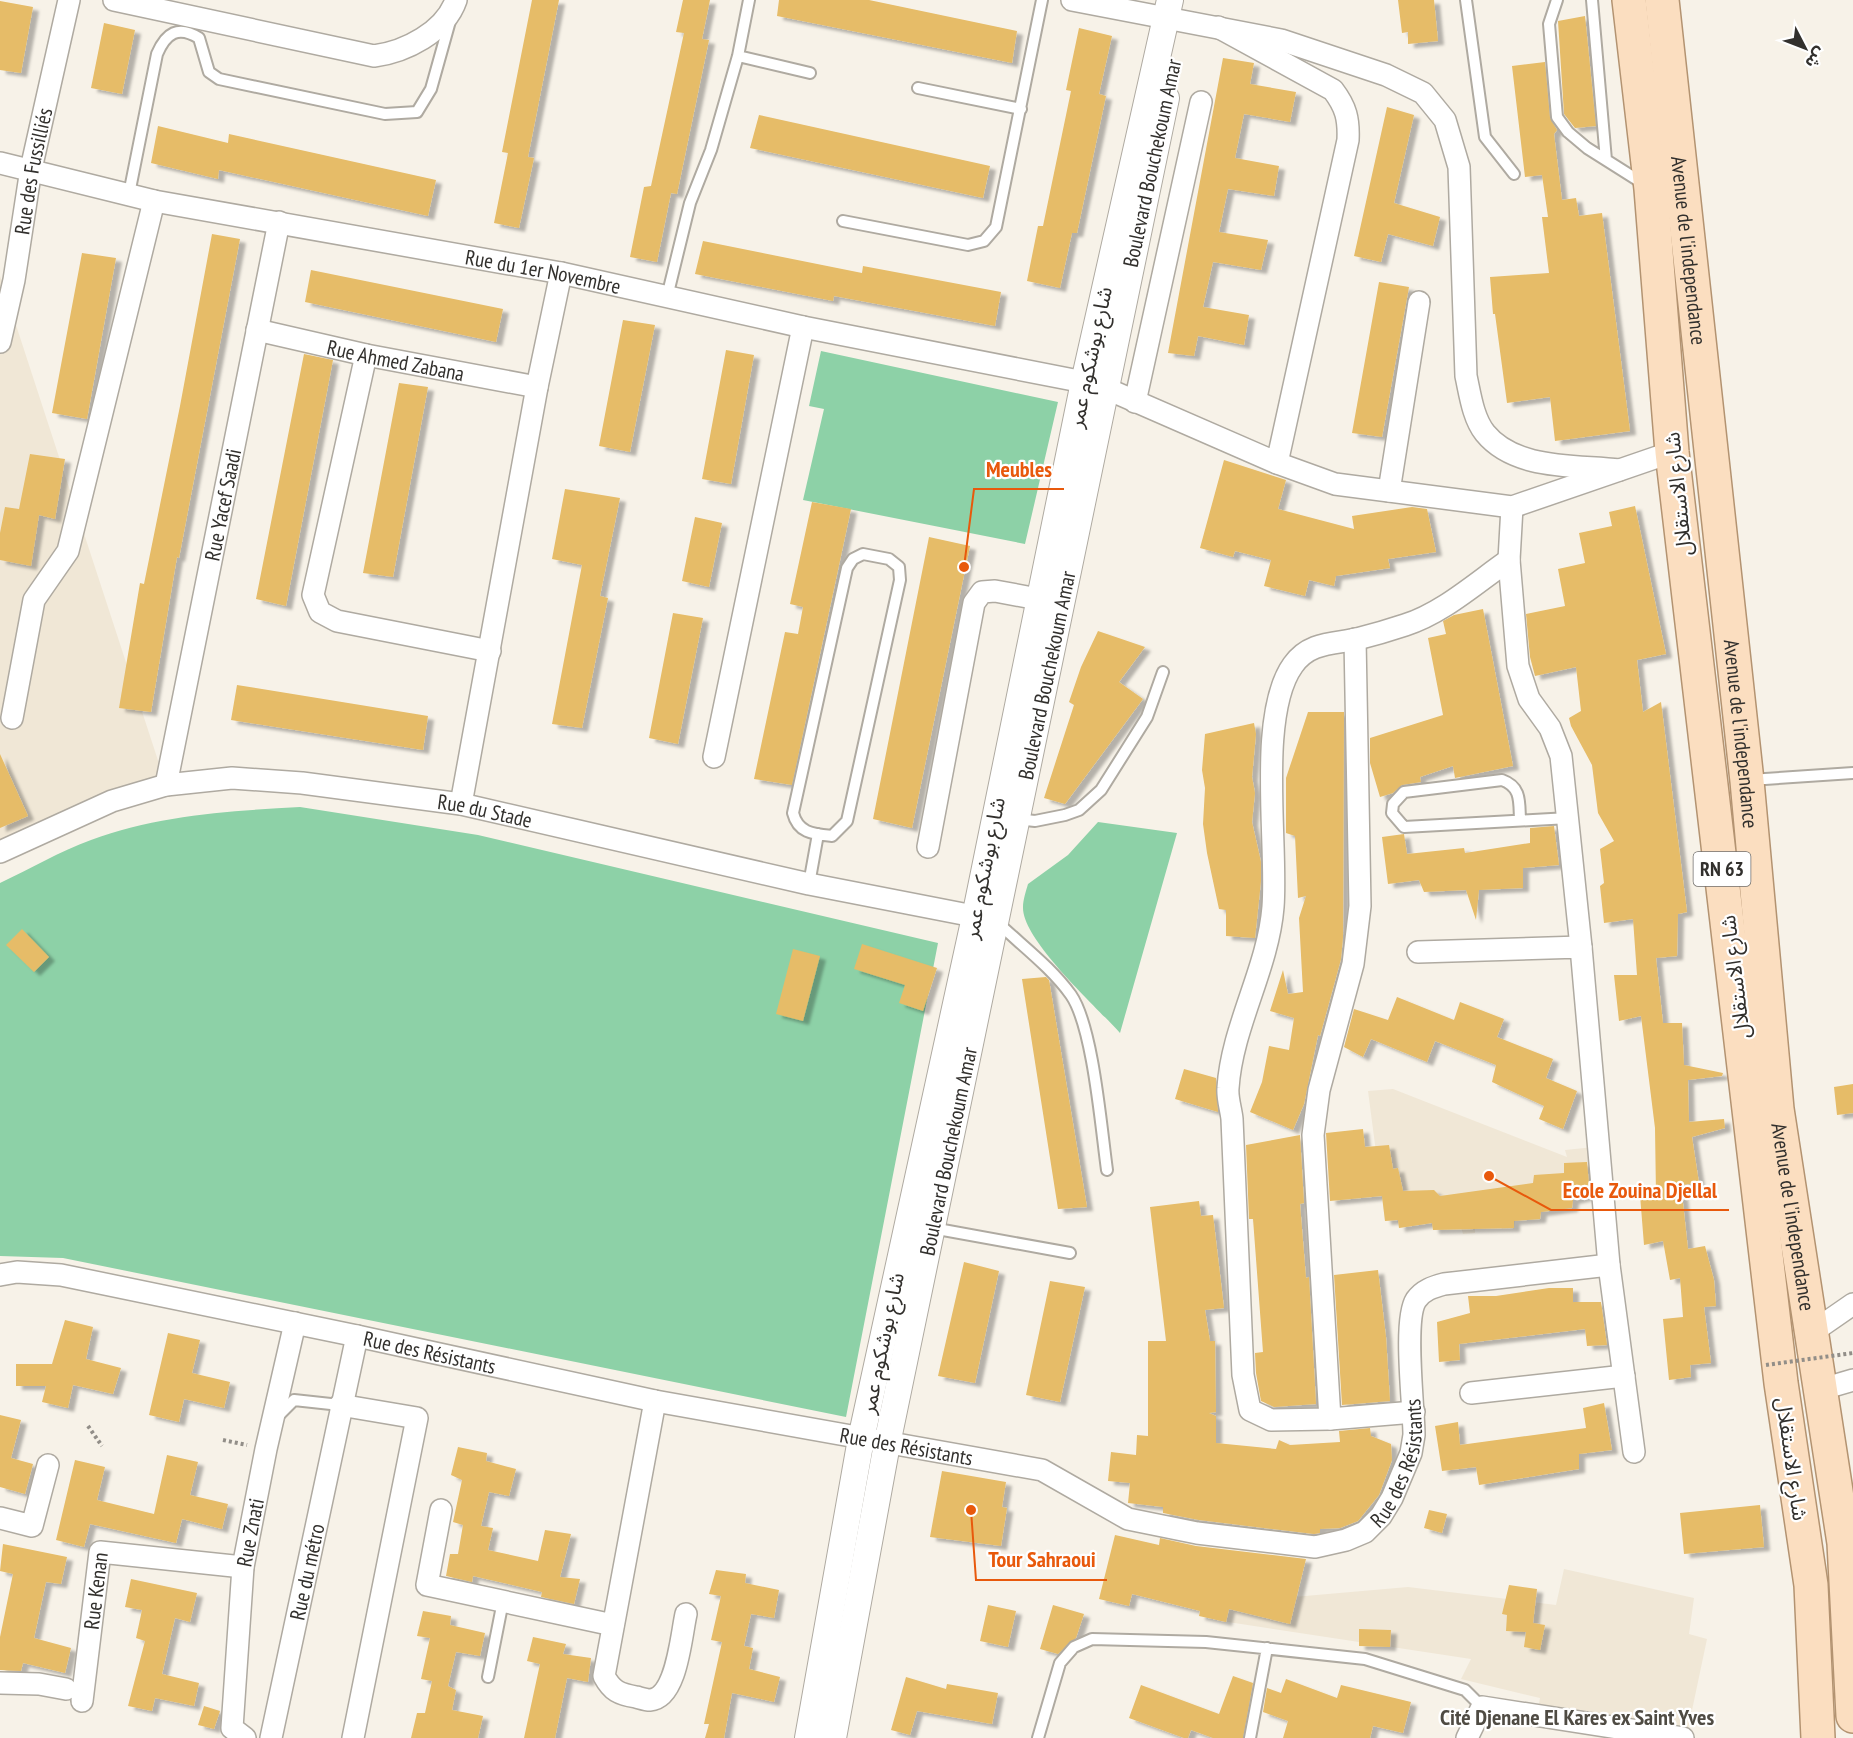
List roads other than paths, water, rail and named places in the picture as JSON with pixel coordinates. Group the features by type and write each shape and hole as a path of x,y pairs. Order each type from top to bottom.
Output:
{"main road":[{"name":"شارع الاستقلال","path":"1629,0 1652,189 1672,452 1781,1383 1811,1585 1818,1738"},
{"name":"Avenue de l'independance","path":"1662,0 1747,781 1778,1108 1819,1390 1844,1542 1853,1716"}],"street":[{"name":"Rue des Fussilliés","path":"0,342 14,280 31,169 69,0"},
{"path":"114,0 374,56 397,53 414,45 454,5"},
{"path":"1072,0 1177,9 1218,27 1333,90 1343,103 1349,120 1348,140 1277,463"},
{"name":"شارع بوشكوم عمر","path":"808,1738 861,1439 985,919 1038,599 1095,385 1177,9"},
{"path":"1218,27 1281,40 1386,75 1423,93 1445,120 1459,167 1466,376 1473,406 1484,432 1504,451 1533,461 1619,470"},
{"path":"1135,402 1200,102"},
{"name":"Rue du 1er Novembre","path":"0,163 154,201 561,273 802,327 1095,385 1277,463 1335,484 1512,507"},
{"path":"12,718 34,600 68,551 154,201"},
{"name":"Rue Yacef Saadi","path":"166,785 279,222"},
{"path":"461,804 537,387 561,273"},
{"path":"1389,491 1419,302"},
{"path":"714,757 802,327"},
{"name":"Rue Ahmed Zabana","path":"257,330 366,355 537,387"},
{"path":"366,355 313,595 320,612 337,621 490,651"},
{"name":"Boulevard Bouchekoum Amar","path":"833,1738 887,1444 931,1228 985,919 1016,819 1095,385"},
{"path":"1634,1452 1610,1264 1562,756 1550,728 1529,699 1518,666 1509,560 1512,507 1672,452"},
{"path":"1414,1412 1330,1419 1271,1420 1250,1410 1247,1399 1232,1119 1228,1089 1233,1059 1259,970 1273,909 1271,823 1276,708 1293,665 1309,650 1331,641 1355,639 1408,625 1446,605 1509,560"},
{"path":"928,847 974,603 982,592 995,591 1038,599"},
{"path":"1330,1419 1313,1135 1318,1090 1353,964 1360,906 1355,639"},
{"name":"Rue du Stade","path":"0,852 112,801 166,785 232,778 302,783 461,804 809,884 985,919"},
{"path":"1418,952 1581,947"},
{"name":"Rue des Résistants","path":"0,1275 17,1272 61,1275 296,1323 655,1401 1042,1470 1128,1519 1197,1533 1315,1547 1346,1540 1365,1532 1381,1516 1392,1498 1412,1453 1414,1412 1410,1320 1416,1301 1427,1289 1444,1284 1610,1264"},
{"path":"1811,1333 1853,1304"},
{"name":"Rue Znati","path":"245,1738 232,1728 243,1567 270,1434 296,1323"},
{"name":"Rue du métro","path":"271,1738 340,1405 357,1336"},
{"path":"1471,1393 1624,1376"},
{"path":"1819,1390 1853,1380"},
{"path":"655,1401 603,1676 610,1689 622,1695 651,1700 661,1695 671,1684 686,1614"},
{"path":"340,1405 417,1418 353,1738"},
{"path":"0,1518 32,1526 48,1465"},
{"path":"441,1510 427,1585 613,1625"},
{"name":"Rue Kenan","path":"0,1683 6,1686 39,1683 74,1695 100,1552 243,1567"},
{"path":"1467,1738 1482,1707 1683,1738"}],"lane":[{"path":"668,297 690,203 711,150 738,56 749,0"},
{"path":"843,221 968,245 984,241 996,227 1042,0"},
{"path":"1466,0 1485,137 1514,174"},
{"path":"1557,0 1549,24 1557,117 1568,132 1606,160 1652,189"},
{"path":"1592,0 1606,160"},
{"path":"129,194 157,54 164,39 172,32 187,31 198,38 209,72 219,79 385,114 417,112 431,89 454,5"},
{"path":"738,56 810,73"},
{"path":"918,88 1021,109"},
{"path":"863,554 889,559 899,567 900,580 847,821 832,836 818,834 804,831 795,823 793,813 847,568 853,560 863,554"},
{"path":"1016,819 1035,821 1065,815 1079,810 1101,790 1147,717 1163,672"},
{"path":"1747,781 1853,772"},
{"path":"1520,820 1518,790 1511,783 1502,780 1404,792 1393,804 1392,813 1404,827 1569,818"},
{"path":"809,884 818,834"},
{"path":"985,919 1053,974 1072,996 1084,1019 1107,1170"},
{"path":"931,1228 1070,1253"},
{"path":"270,1434 281,1410 294,1400 340,1405"},
{"path":"488,1677 503,1601"},
{"path":"1038,1738 1060,1663 1082,1643 1092,1639 1267,1648 1365,1659 1465,1690 1482,1707"},
{"path":"1250,1738 1267,1648"}],"place":[{"name":"Meubles","path":"964,567"},
{"name":"Ecole Zouina Djellal","path":"1489,1176"},
{"name":"Tour Sahraoui","path":"971,1510"}],"district":[{"name":"Cité Djenane El Kares ex Saint Yves","path":"1577,1717"}]}
